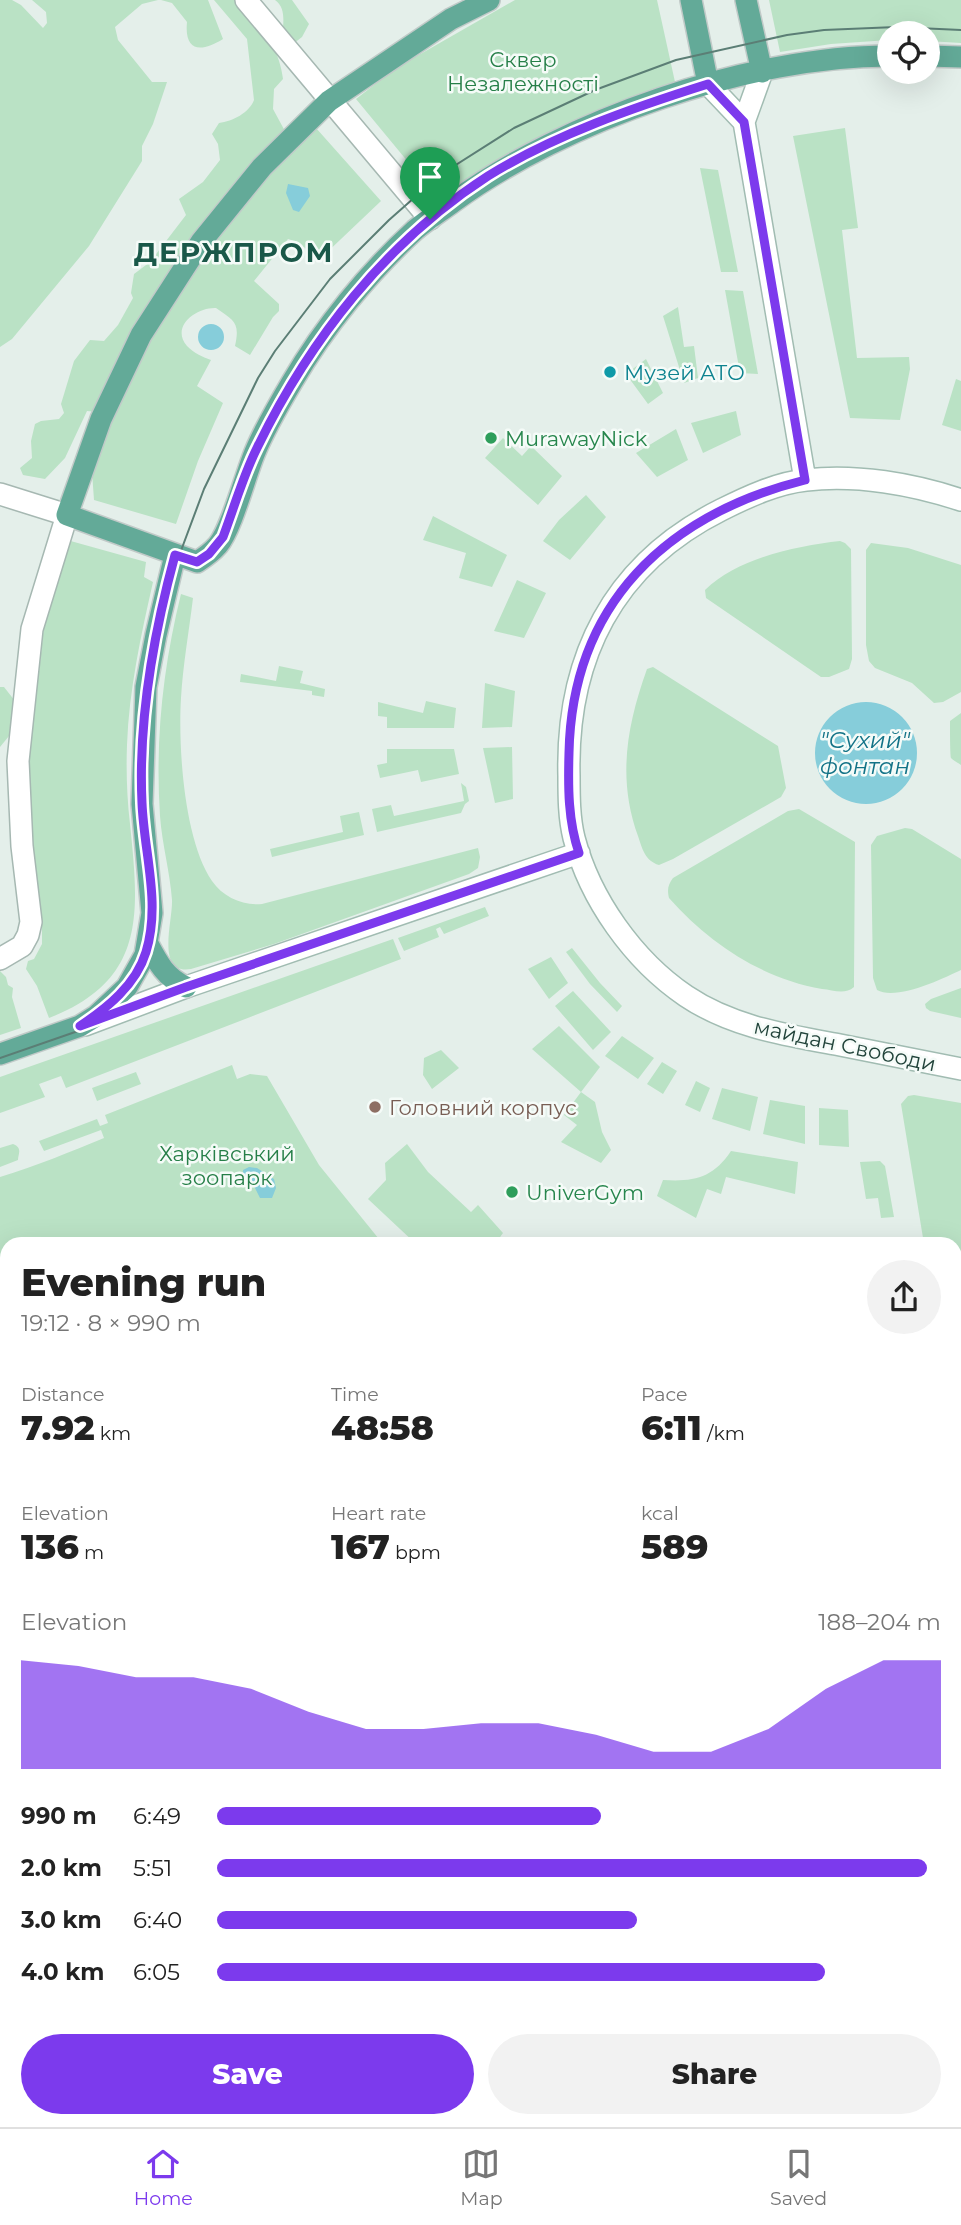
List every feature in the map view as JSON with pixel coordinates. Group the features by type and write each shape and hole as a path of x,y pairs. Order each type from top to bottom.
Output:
{"main road":[{"path":"246,0 430,219"},
{"path":"0,959 22,946 31,922 22,846 18,761 32,629 66,515 101,419 141,335 201,242 262,167 329,101 451,19 489,0"},
{"path":"691,0 708,84 744,122"},
{"path":"746,0 762,72 744,122 805,480"},
{"path":"0,494 197,562 209,554 223,537 256,450 292,381 331,324 382,263 430,219 489,176 558,140 624,113 708,84 762,72 877,56"},
{"path":"940,56 961,57"},
{"name":"майдан Свободи","path":"961,500 881,482 805,480 771,488 701,520 672,538 652,556 631,579 609,611 591,642 577,682 569,738 570,804 574,838 579,853 600,901 631,945 655,970 684,994 713,1012 762,1030 961,1069"},
{"path":"80,1026 107,1007 127,987 148,944 152,902 142,804 146,687 175,555"},
{"path":"0,1054 186,987 579,853"},
{"path":"148,944 163,971 175,982 186,987"}],"green space":[{"path":"0,0 12,0 21,5 43,28 47,23 46,12 32,0 158,0 142,4 115,27 118,40 152,82 167,82 153,124 142,146 142,161 89,246 12,339 0,347"},
{"path":"161,0 208,0 223,39 202,48 196,47 188,40 187,22 172,3"},
{"path":"214,0 239,0 273,46 283,79 274,89 273,109 286,133 191,268 257,182 316,128 381,201 320,259 297,242 288,239 254,281 279,304 279,311 250,355 235,346 237,332 234,323 216,308 194,314 184,325 183,339 187,346 211,360 197,386 223,403 198,461 176,524 94,500 92,472 108,413 87,411 65,458 45,479 23,475 20,468 32,458 31,441 35,424 59,419 64,413 61,404 74,361 90,340 104,341 118,325 133,298 131,293 134,274 150,262 186,215 179,199 203,182 220,160 218,144 212,134 219,123 240,116 254,100 247,39"},
{"path":"275,0 292,0 309,24 302,37 293,44 283,32 282,11"},
{"name":"Сквер Незалежності","path":"515,0 657,0 675,82 553,132 437,197 356,99 396,68"},
{"path":"769,0 961,0 961,43 940,42 940,21 877,21 877,41 831,44 780,52"},
{"path":"845,128 858,228 842,230 857,358 909,357 910,369 900,420 850,418 793,136"},
{"path":"700,168 718,170 738,272 721,272"},
{"path":"725,290 743,291 758,374 740,373"},
{"path":"678,307 684,347 694,346 698,378 684,383 663,316"},
{"path":"646,359 663,393 648,404 626,374"},
{"path":"956,379 961,381 961,431 942,425"},
{"path":"736,411 741,435 703,453 691,423"},
{"path":"676,429 688,460 657,477 636,453"},
{"path":"503,438 522,456 531,446 562,476 538,505 485,458"},
{"path":"586,495 606,517 570,560 543,541 559,520"},
{"path":"433,516 507,555 492,587 459,578 466,553 423,540"},
{"path":"67,540 146,562 144,577 153,582 136,663 128,724 127,784 135,887 130,940 120,963 104,984 81,1002 49,1018 37,986 26,969 28,961 34,959 42,944 42,921 21,780 44,626"},
{"path":"840,541 851,549 852,659 849,669 829,677 821,677 706,598 705,590 718,579 751,562 787,550"},
{"path":"871,543 908,548 961,565 961,692 943,702 934,703 912,683 875,668 869,661 866,645 866,550"},
{"path":"517,580 546,593 524,638 494,631"},
{"path":"181,594 193,598 181,698 185,792 195,842 212,881 222,892 241,902 262,904 478,848 478,868 469,874 274,944 191,969 180,969 173,964 168,945 172,900 160,816 159,760 165,676"},
{"path":"279,666 303,671 300,683 325,689 324,697 312,695 312,691 240,682 241,674 276,681"},
{"path":"653,667 778,746 786,788 781,797 659,865 647,857 641,845 632,814 626,772 634,711 647,669"},
{"path":"485,683 515,691 512,727 482,728"},
{"path":"0,687 4,687 15,701 9,736 0,747"},
{"path":"426,701 456,708 454,728 387,728 387,717 378,716 378,702 423,713"},
{"path":"961,713 961,765 951,758 950,721"},
{"path":"512,747 513,799 495,803 483,748"},
{"path":"387,749 454,749 459,774 421,782 418,770 380,778 377,765 387,763"},
{"path":"461,783 466,787 469,801 461,813 377,832 372,809 391,805 394,816 464,801"},
{"path":"799,809 855,842 854,987 847,991 800,984 758,968 719,944 669,898 668,887 673,878 788,811"},
{"path":"359,812 364,835 272,857 270,849 343,832 340,816"},
{"path":"905,828 912,829 961,859 961,970 907,991 885,993 877,990 873,978 871,845 877,836"},
{"path":"485,907 489,916 444,934 440,927 436,929 439,937 404,951 398,938"},
{"path":"393,939 401,959 66,1088 61,1076 39,1084 45,1097 0,1113 0,1077"},
{"path":"572,948 622,1006 617,1012 590,984 566,952"},
{"path":"551,957 568,983 549,999 528,969"},
{"path":"0,971 6,977 8,985 13,988 12,997 21,1028 0,1035"},
{"path":"961,988 961,1018 926,1008 925,1004 931,999"},
{"path":"573,991 611,1032 593,1050 555,1006"},
{"path":"559,1026 600,1067 581,1092 532,1049"},
{"path":"622,1036 654,1058 638,1079 605,1056"},
{"path":"441,1050 459,1068 432,1089 423,1075 424,1058"},
{"path":"662,1062 677,1071 663,1094 647,1084"},
{"name":"Харківський зоопарк","path":"232,1065 237,1079 250,1074 267,1076 319,1165 377,1237 0,1237 0,1177 104,1138 101,1130 44,1151 39,1141 97,1119 100,1126 108,1123 105,1115"},
{"path":"136,1072 141,1084 97,1101 92,1088"},
{"path":"696,1081 710,1088 700,1112 685,1105"},
{"path":"722,1088 758,1097 750,1131 712,1119"},
{"path":"581,1092 595,1102 602,1132 611,1150 601,1163 561,1142 577,1125 564,1115"},
{"path":"908,1096 961,1103 961,1237 923,1237 901,1104"},
{"path":"770,1100 805,1106 805,1144 763,1134"},
{"path":"819,1108 848,1110 849,1147 819,1145"},
{"path":"13,1144 19,1149 18,1160 0,1167 0,1148"},
{"path":"407,1144 428,1172 471,1212 478,1205 503,1233 500,1237 409,1237 368,1199 386,1180 385,1163"},
{"path":"731,1151 798,1162 795,1194 726,1177 721,1194 707,1189 696,1218 657,1196 663,1180 693,1179 710,1173"},
{"path":"880,1161 885,1166 894,1217 881,1218 878,1198 866,1199 860,1162"}],"water":[{"path":"288,184 308,188 310,196 299,212 293,210 286,193"},
{"path":"211,324 220,328 224,337 220,346 211,350 202,346 198,337 202,328"},
{"name":"\"Сухий\" фонтан","path":"866,702 895,710 909,724 917,753 909,782 895,796 866,804 837,796 823,782 815,753 823,724 837,710"},
{"path":"249,1167 257,1168 274,1179 276,1188 272,1198 260,1198 252,1182 243,1179 243,1170"}],"tram line":[{"path":"0,1058 92,1024 128,993 145,965 152,945 157,905 146,803 151,687 179,556 204,489 258,378 275,351 330,279 389,220 440,175 514,128 595,90 676,60 787,35 824,30 896,27 961,30"}],"place":[{"name":"Музей АТО","path":"610,372"},
{"name":"MurawayNick","path":"491,438"},
{"name":"Головний корпус","path":"375,1107"},
{"name":"UniverGym","path":"512,1192"}],"district":[{"name":"ДЕРЖПРОМ","path":"234,252"}],"route":[{"path":"708,84 744,122 805,480 771,488 737,502 672,538 631,579 609,611 591,642 577,682 569,738 571,821 579,853 186,987 80,1026 107,1007 127,987 145,956 149,940 152,890 142,804 146,687 175,555 197,562 217,547 256,450 292,381 331,324 382,263 430,219 489,176 558,140 624,113 708,84"}]}
